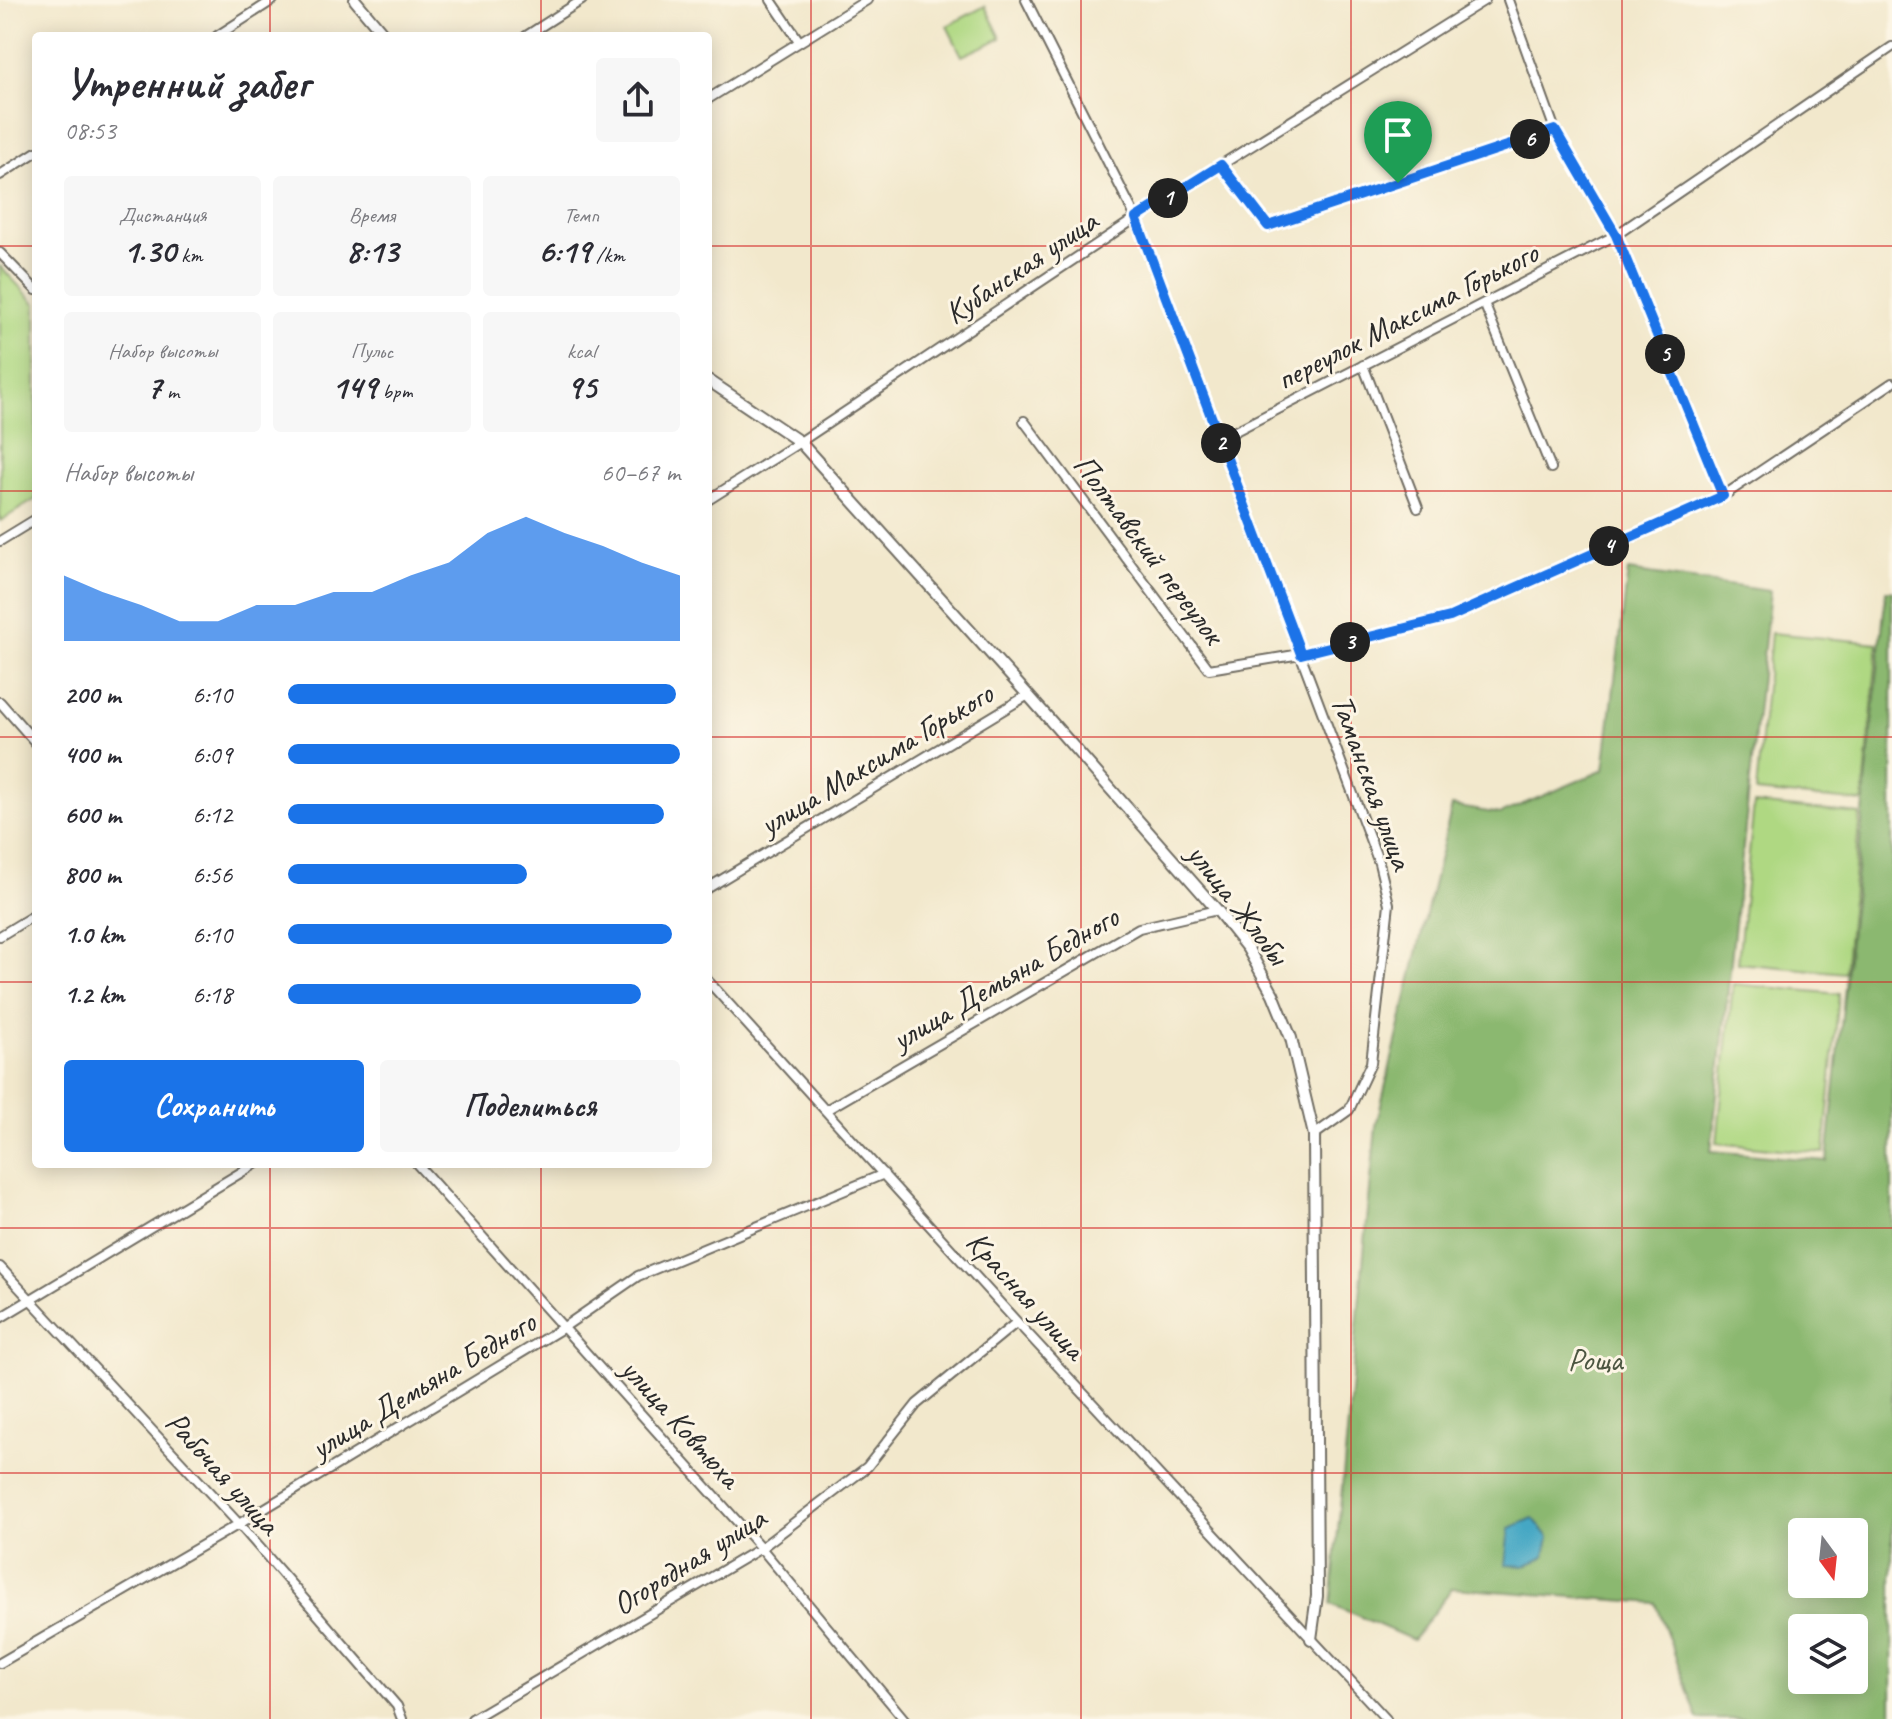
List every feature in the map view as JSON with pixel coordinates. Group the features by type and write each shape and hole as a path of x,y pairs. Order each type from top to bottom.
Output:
{"street":[{"path":"223,32 273,0"},
{"path":"355,0 382,32"},
{"path":"532,32 582,0"},
{"path":"771,0 799,41"},
{"path":"712,96 867,0"},
{"name":"Таманская улица","path":"1026,0 1136,218 1379,863 1389,904 1371,1063 1349,1110 1314,1135"},
{"name":"Кубанская улица","path":"712,497 1136,218 1485,0"},
{"path":"1508,0 1555,130 1616,235 1723,496"},
{"path":"1616,235 1892,47"},
{"path":"1221,165 1268,226 1555,130"},
{"path":"0,175 32,155"},
{"name":"переулок Максима Горького","path":"1220,439 1616,235"},
{"path":"0,253 32,286"},
{"path":"1484,303 1551,468"},
{"path":"1363,365 1418,508"},
{"name":"улица Жлобы","path":"712,383 800,442 1217,910 1248,949 1273,994 1291,1038 1314,1135 1317,1596 1311,1639"},
{"path":"1301,654 1450,617 1723,496 1892,383"},
{"name":"Полтавский переулок","path":"1024,421 1209,669 1301,654"},
{"path":"0,541 32,521"},
{"name":"улица Максима Горького","path":"712,886 1028,695"},
{"path":"0,702 32,738"},
{"name":"улица Демьяна Бедного","path":"826,1110 1139,928 1217,910"},
{"path":"0,936 32,916"},
{"name":"Красная улица","path":"712,985 1017,1322 1386,1719"},
{"path":"0,1318 248,1168"},
{"name":"улица Ковтюха","path":"421,1168 761,1548 904,1719"},
{"name":"улица Демьяна Бедного","path":"0,1663 239,1524 564,1327 638,1276 884,1174"},
{"name":"Рабочая улица","path":"0,1267 239,1524 397,1706 402,1719"},
{"name":"Огородная улица","path":"472,1719 761,1548 867,1467 917,1404 1017,1322"}],"green space":[{"path":"985,6 1001,38 962,56 947,26"},
{"path":"0,266 32,300 32,501 0,521"},
{"name":"Роща","path":"1628,571 1770,591 1711,1151 1827,1161 1886,591 1892,591 1892,1719 1698,1719 1656,1603 1452,1588 1413,1640 1331,1604 1376,1126 1452,806 1500,814 1604,770"},
{"path":"1771,633 1878,643 1863,802 1756,792"},
{"path":"1754,804 1860,814 1845,973 1738,963"},
{"path":"1733,984 1839,994 1824,1153 1717,1143"}],"water":[{"path":"1533,1518 1549,1537 1545,1557 1524,1566 1506,1565 1510,1528"}],"route":[{"path":"1555,130 1616,235 1723,496 1450,617 1301,654 1136,218 1221,165 1268,226 1398,183 1555,130"}]}
